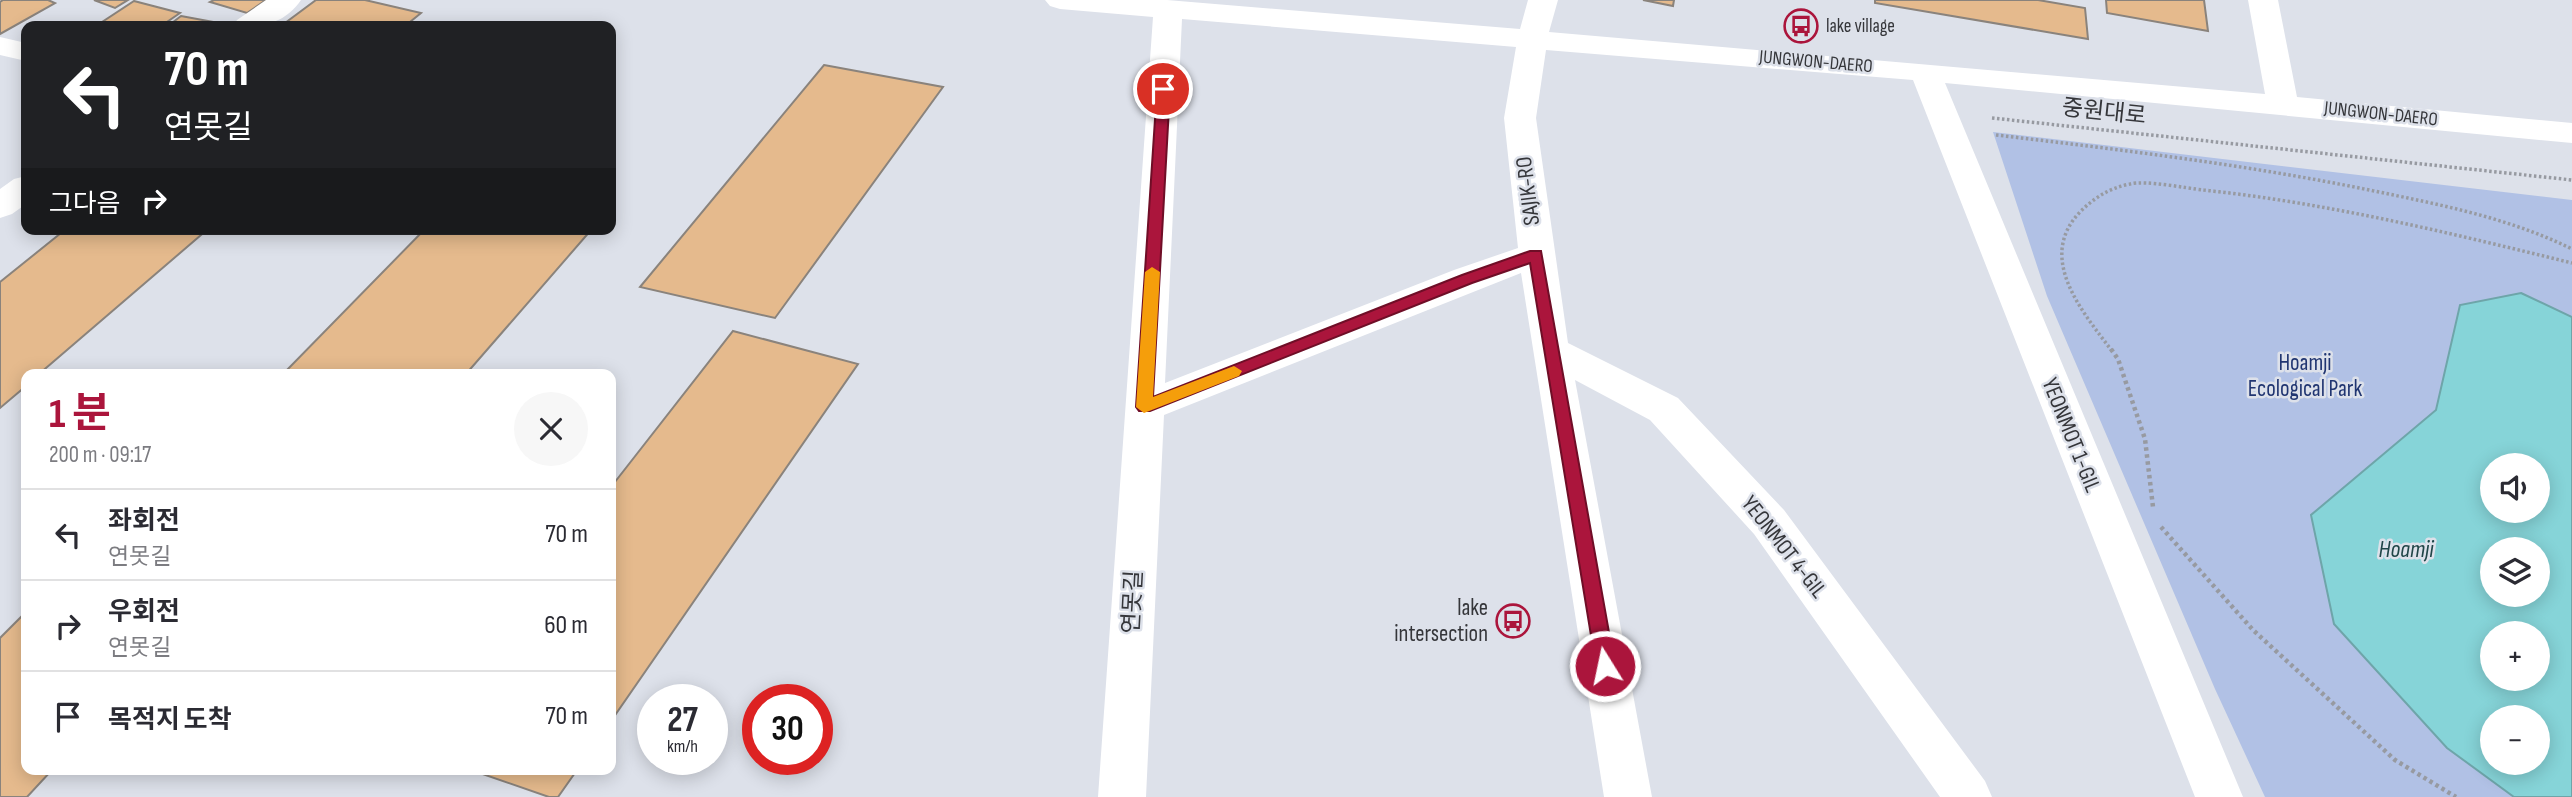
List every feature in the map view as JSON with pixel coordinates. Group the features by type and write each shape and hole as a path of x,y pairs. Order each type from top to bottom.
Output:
{"street":[{"path":"255,21 286,0"},
{"name":"JUNGWON-DAERO","path":"1060,0 1925,72 2572,133"},
{"name":"SAJIK-RO","path":"1543,0 1532,40 1520,118 1536,255 1551,351 1628,797"},
{"path":"2263,0 2283,105"},
{"name":"연못길","path":"1122,797 1168,9"},
{"path":"0,46 21,51"},
{"name":"YEONMOT 1-GIL","path":"1925,72 2219,797"},
{"path":"0,206 21,191"},
{"path":"1144,407 1467,279 1536,255"},
{"name":"YEONMOT 4-GIL","path":"1551,351 1664,409 1769,522 1968,797"}],"path":[{"name":"중원대로","path":"1944,120 2572,180"},
{"path":"1944,120 2233,163 2336,182 2518,225 2572,249"},
{"path":"2456,797 2384,751 2253,630 2155,521 2145,439 2118,359 2074,299 2061,256 2068,225 2096,196 2131,183 2260,196 2408,223 2572,263"}],"green space":[{"name":"Hoamji Ecological Park","path":"1993,132 2572,200 2572,797 2265,797 2215,689 2047,296"}],"water":[{"name":"Hoamji","path":"2521,293 2572,317 2572,797 2514,797 2484,775 2550,775 2550,705 2480,705 2480,772 2447,748 2334,624 2311,515 2436,410 2460,305"}],"building":[{"path":"48,0 55,3 0,34 0,2"},
{"path":"94,0 128,0 115,8"},
{"path":"266,0 247,13 210,2"},
{"path":"316,0 365,0 421,13 411,21 288,21"},
{"path":"1643,0 1674,0 1673,6"},
{"path":"1875,0 2038,0 2085,8 2088,39 1875,3"},
{"path":"2106,0 2204,0 2208,31 2107,13"},
{"path":"134,1 180,13 168,21 104,21"},
{"path":"181,16 208,21 174,21"},
{"path":"824,65 943,87 775,318 640,287"},
{"path":"59,235 201,235 45,369 21,369 21,390 0,408 0,282"},
{"path":"419,235 587,235 470,369 288,369"},
{"path":"733,331 858,364 616,714 616,481"},
{"path":"21,617 21,775 47,775 27,797 0,797 0,638"},
{"path":"485,775 573,775 558,797 549,797"}],"slow traffic":[{"path":"1152,272 1144,407 1234,371"}],"place":[{"name":"lake village","path":"1801,26"},
{"name":"lake intersection","path":"1513,621"}],"route":[{"path":"1163,89 1144,407 1467,279 1536,255 1605,666"}]}
